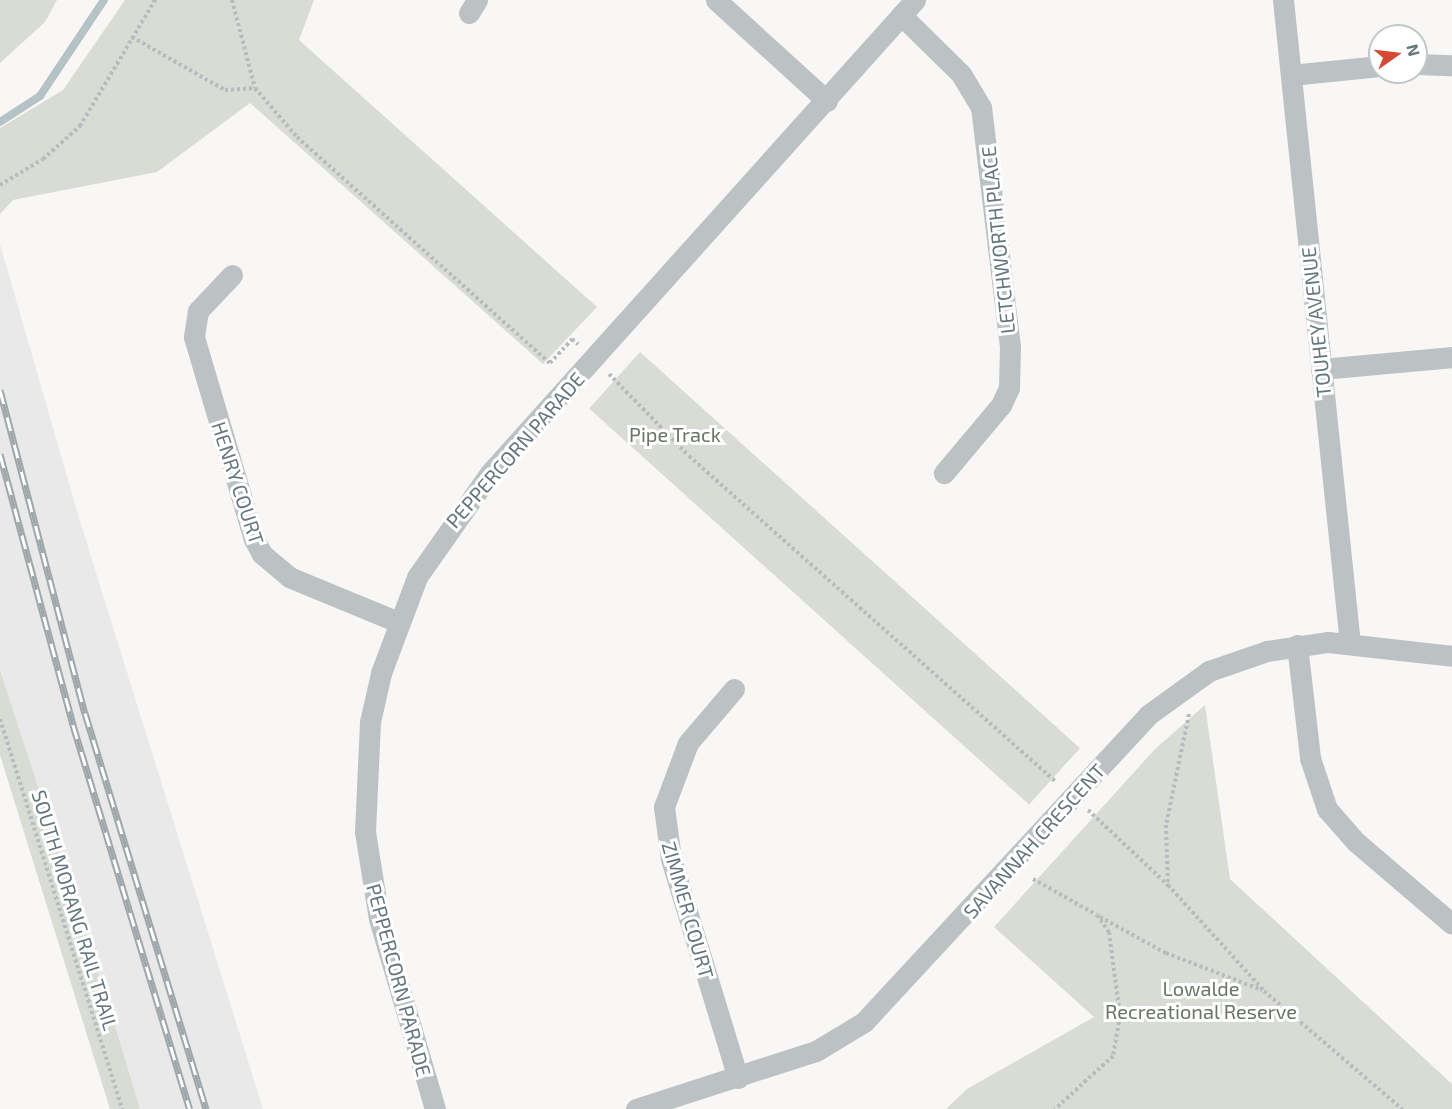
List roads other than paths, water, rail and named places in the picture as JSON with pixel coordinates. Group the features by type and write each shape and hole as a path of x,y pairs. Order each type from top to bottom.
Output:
{"street":[{"path":"716,0 827,101"},
{"name":"TOUHEY AVENUE","path":"1283,0 1350,644"},
{"name":"PEPPERCORN PARADE","path":"435,1109 379,919 365,832 370,722 398,622 417,577 461,507 827,101 908,7"},
{"name":"LETCHWORTH PLACE","path":"908,7 961,74 981,107 1010,346 1009,388 1001,405 944,473"},
{"path":"1428,64 1452,65"},
{"path":"1291,75 1368,67"},
{"name":"HENRY COURT","path":"232,275 198,310 194,337 254,539 262,554 289,577 398,622"},
{"path":"1321,369 1452,357"},
{"name":"SAVANNAH CRESCENT","path":"636,1109 816,1051 882,1007 1074,797 1181,687 1236,660 1298,645 1350,644 1452,656"},
{"path":"1298,645 1310,758 1327,809 1356,842 1452,924"},
{"name":"ZIMMER COURT","path":"735,689 688,743 664,807 671,859 738,1078"}],"waterway":[{"path":"0,122 40,96 104,0"}],"railway":[{"path":"0,390 85,713 206,1109"},
{"path":"0,454 73,725 190,1109"}],"park label":[{"name":"Pipe Track","path":"675,434"},
{"name":"Lowalde Recreational Reserve","path":"1201,1000"}]}
